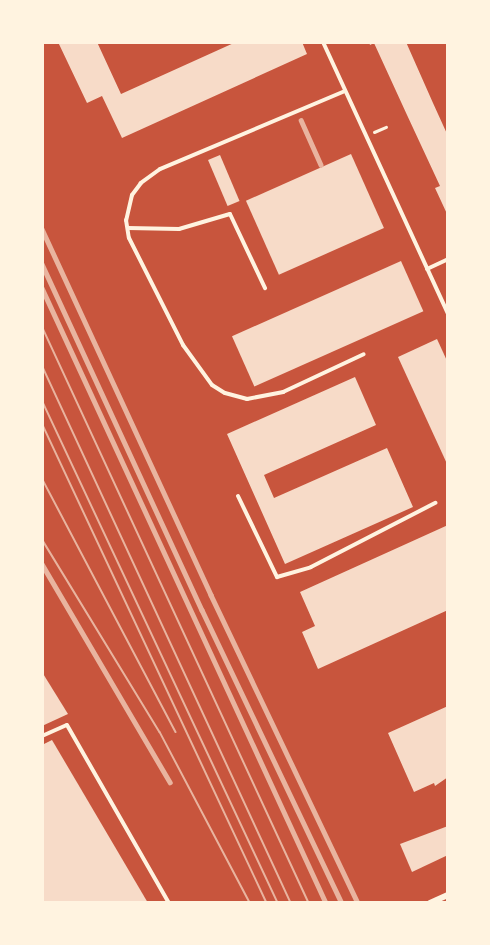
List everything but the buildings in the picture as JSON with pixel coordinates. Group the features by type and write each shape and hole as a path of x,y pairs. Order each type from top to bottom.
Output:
{"street":[{"path":"430,903 448,895"}],"lane":[{"path":"323,42 448,314"},
{"path":"345,91 160,169 141,183 132,195 126,220 129,238 194,364 212,385 225,393 247,399 284,392 364,354"},
{"path":"128,228 179,229 230,214 265,288"},
{"path":"427,269 448,260"},
{"path":"238,496 277,577 311,567 435,503"},
{"path":"42,736 67,724 169,903"}],"tram line":[{"path":"42,326 309,903"},
{"path":"42,365 291,903"},
{"path":"42,400 278,903"},
{"path":"42,423 267,903"},
{"path":"42,478 176,732"},
{"path":"42,539 160,732 250,903"}],"railway":[{"path":"301,120 321,165"},
{"path":"42,229 211,595 358,903"},
{"path":"42,264 202,610 342,903"},
{"path":"42,288 326,903"},
{"path":"42,564 170,782"}]}
